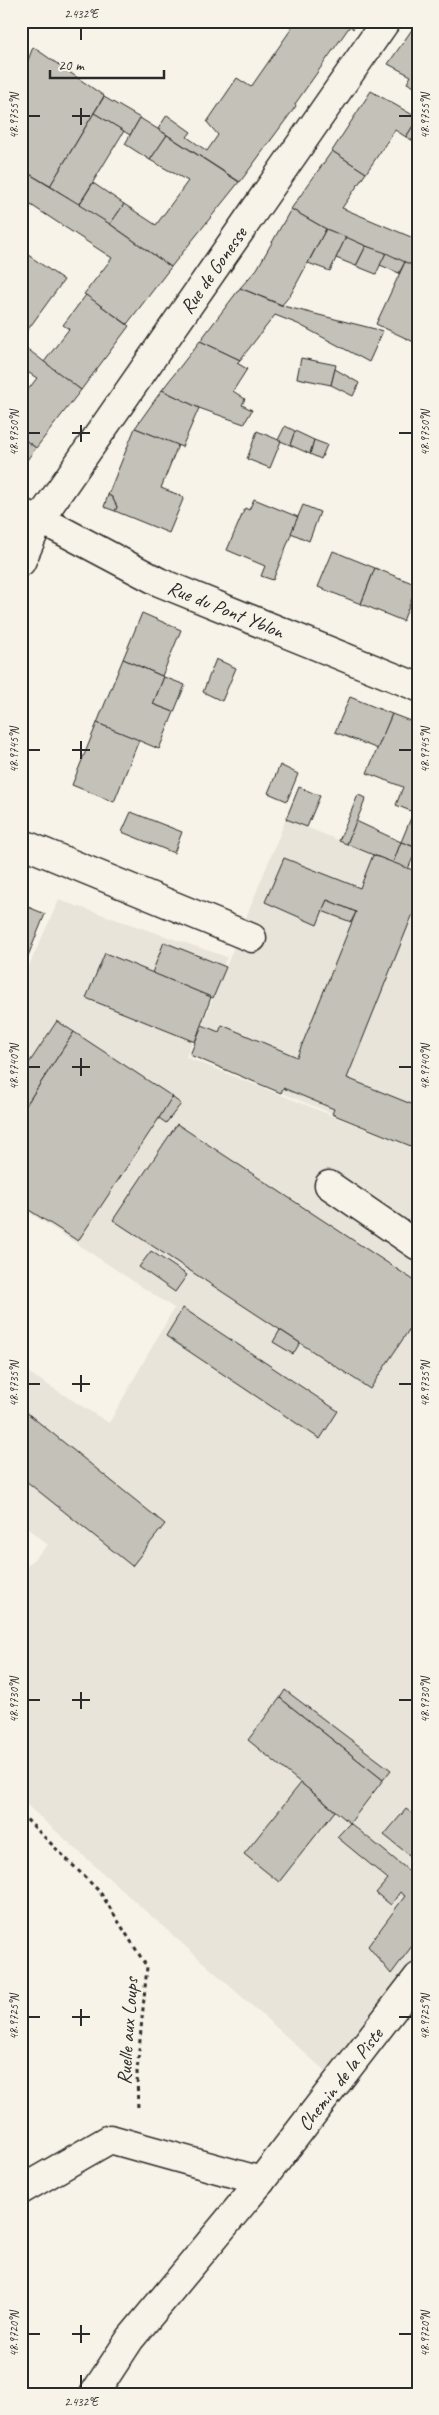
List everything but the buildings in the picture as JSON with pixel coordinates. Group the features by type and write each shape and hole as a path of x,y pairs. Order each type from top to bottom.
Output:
{"street":[{"name":"Rue de Gonesse","path":"21,562 30,516 386,21"},
{"name":"Rue du Pont Yblon","path":"30,516 160,582 418,687"},
{"path":"21,843 252,938"},
{"path":"329,1185 418,1246"},
{"name":"Chemin de la Piste","path":"94,2394 130,2339 261,2181 418,1977"},
{"path":"21,2190 110,2139 261,2181"}],"path":[{"name":"Ruelle aux Loups","path":"21,1814 100,1892 147,1967 137,2071 138,2146"}],"shaded area":[{"path":"286,819 418,872 418,1149 190,1055"},
{"path":"59,900 227,957 186,1057 418,1150 418,1979 342,2086 21,1800 21,1572 48,1545 21,1523 21,1368 109,1423 174,1308 21,1207 21,983"}]}
